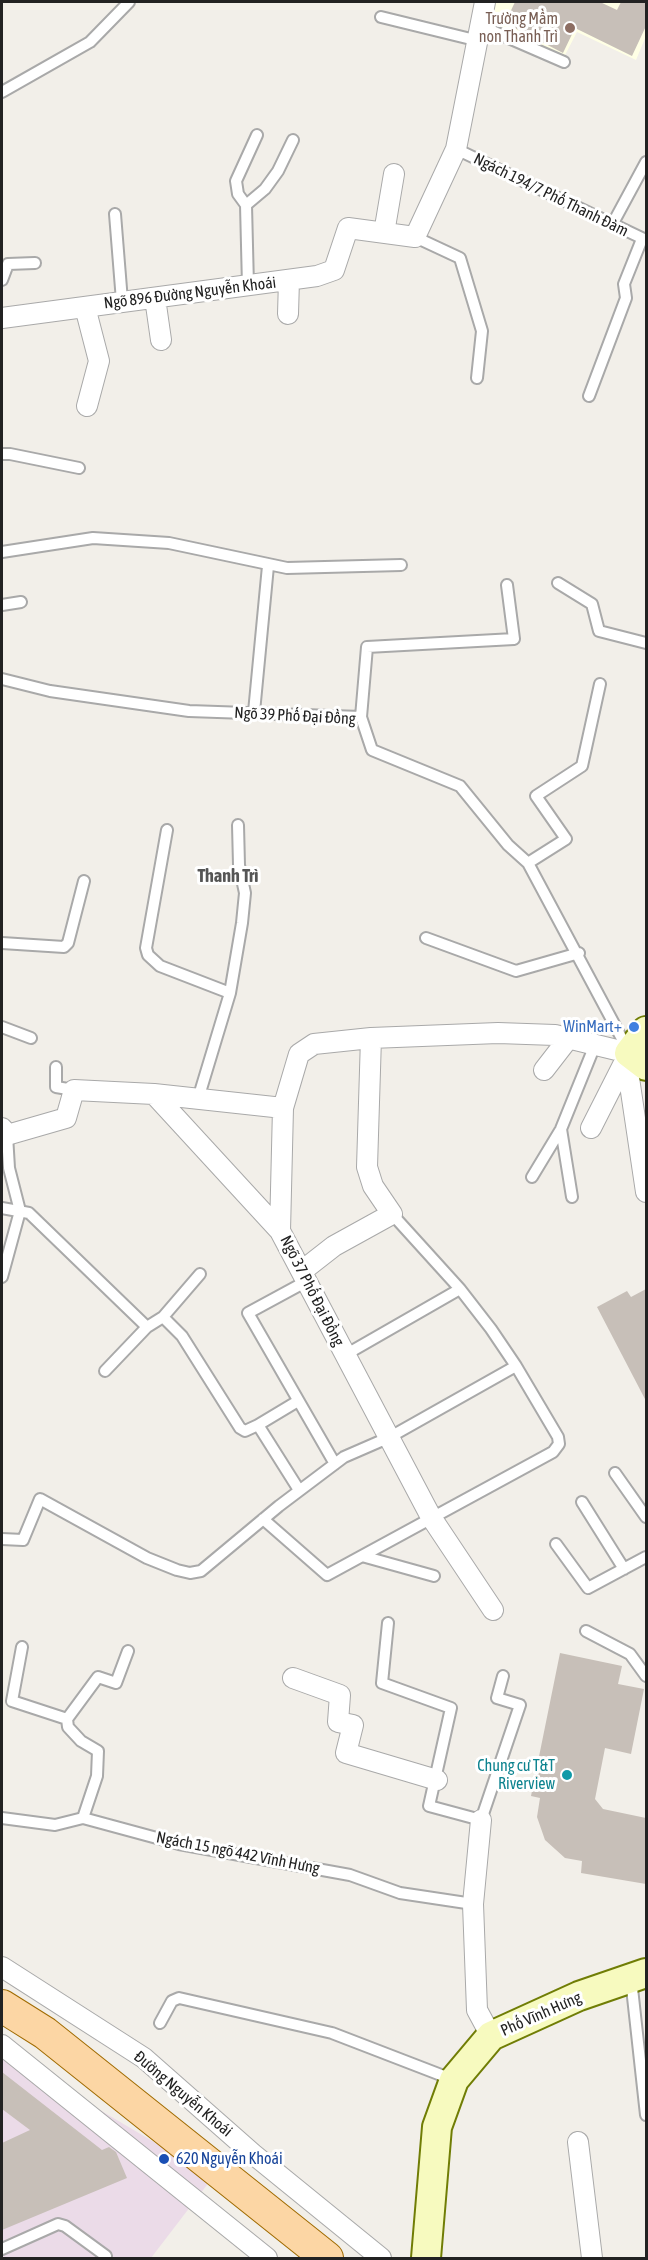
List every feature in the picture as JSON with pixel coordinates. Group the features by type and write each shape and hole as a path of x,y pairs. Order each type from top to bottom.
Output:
{"main road":[{"path":"634,1059 646,1030"},
{"name":"Phố Vĩnh Hưng","path":"426,2259 437,2127 454,2080 491,2036 579,1996 639,1976"},
{"path":"2,2006 45,2033 327,2259"}],"street":[{"path":"394,174 384,233 415,237 456,149 485,2"},
{"name":"Ngõ 896 Đường Nguyễn Khoái","path":"2,318 317,276 334,270 348,228 384,233"},
{"path":"288,314 289,280"},
{"path":"155,298 161,340"},
{"path":"85,307 99,361 87,406"},
{"name":"Ngõ 37 Phố Đại Đồng","path":"493,1610 431,1517 280,1231 283,1108 299,1054 306,1047 372,1038 498,1033 555,1035 595,1045 634,1059"},
{"path":"305,1276 334,1246 392,1214 373,1186 367,1167 372,1038"},
{"path":"544,1070 568,1039"},
{"path":"591,1128 634,1059"},
{"path":"634,1059 646,1192"},
{"path":"4,1131 66,1118 74,1090 154,1094 283,1108"},
{"path":"154,1094 280,1231"},
{"path":"293,1678 340,1695 338,1722 353,1725 346,1754 437,1780"},
{"path":"481,1820 473,1904 477,2010 491,2036"},
{"name":"Đường Nguyễn Khoái","path":"2,1967 144,2058 253,2154 381,2259"},
{"path":"2,2045 267,2259"},
{"path":"578,2142 592,2259"}],"lane":[{"path":"2,92 90,42 129,2"},
{"path":"381,17 480,33 564,62"},
{"path":"248,286 246,205 238,194 236,181 257,135"},
{"path":"246,205 265,189 278,171 293,141"},
{"name":"Ngách 194/7 Phố Thanh Đàm","path":"456,149 644,240"},
{"path":"612,225 646,162"},
{"path":"115,214 122,301"},
{"path":"415,237 460,258 482,331 477,378"},
{"path":"589,396 626,298 624,284 644,240"},
{"path":"2,280 8,264 35,263"},
{"path":"2,454 79,468"},
{"path":"2,552 93,538 168,543 268,566 323,568 401,565"},
{"path":"254,712 268,566"},
{"path":"558,583 592,604 599,631 646,643"},
{"path":"361,717 367,647 514,639 507,585"},
{"path":"2,605 21,602"},
{"name":"Ngõ 39 Phố Đại Đồng","path":"2,679 50,692 189,711 361,717 372,750 459,786 508,845 528,863 634,1059"},
{"path":"528,863 566,839 536,796 582,766 600,684"},
{"path":"198,1099 230,993 243,923 245,893 239,865 238,825"},
{"path":"167,830 146,948 148,955 160,966 230,993"},
{"path":"2,943 66,946 84,881"},
{"path":"426,938 516,971 579,954"},
{"path":"2,1027 32,1038"},
{"path":"532,1177 561,1129 595,1045"},
{"path":"56,1067 56,1087 74,1090"},
{"path":"561,1129 572,1197"},
{"path":"2,1277 20,1211 9,1168 4,1131"},
{"path":"2,1208 29,1213 147,1327"},
{"path":"263,1519 322,1573 331,1574 553,1452 559,1444 558,1437 516,1366 460,1289 392,1214"},
{"path":"105,1371 147,1327 163,1317 200,1274"},
{"path":"305,1276 248,1313 335,1464"},
{"path":"345,1355 460,1289"},
{"path":"163,1317 182,1336 240,1428 245,1431 258,1425 298,1401"},
{"path":"2,1539 23,1540 40,1500 147,1558 190,1573 201,1571 298,1490 344,1457 390,1437 516,1366"},
{"path":"258,1425 298,1490"},
{"path":"615,1473 646,1517"},
{"path":"582,1502 624,1569"},
{"path":"556,1544 588,1588 646,1557"},
{"path":"362,1556 434,1576"},
{"path":"388,1623 382,1683 451,1708 437,1780 429,1806 481,1820 520,1705 497,1698 503,1676"},
{"path":"586,1631 630,1653 646,1676"},
{"path":"22,1647 12,1701 66,1719"},
{"path":"66,1719 98,1677 116,1683 128,1651"},
{"path":"66,1719 68,1727 81,1741 98,1751 97,1776 83,1818"},
{"name":"Ngách 15 ngõ 442 Vĩnh Hưng","path":"2,1818 55,1825 83,1818 179,1844 351,1875 400,1893 473,1904"},
{"path":"639,1976 646,2115"},
{"path":"160,2024 172,2001 179,1998 332,2033 454,2080"},
{"path":"2,2249 58,2224 65,2226 106,2256"}],"shaded area":[{"name":"Trường Mầm non Thanh Trì","path":"490,2 646,2 646,36 636,60 577,32 564,57 485,24"},
{"path":"2,2052 213,2177 151,2258 2,2258"}],"building":[{"name":"Trường Mầm non Thanh Trì","path":"515,2 600,2 617,10 621,2 646,2 646,26 632,56 575,28 563,53 505,23"},
{"path":"646,1289 646,1401 597,1307 627,1291 631,1297"},
{"name":"Chung cư T&T Riverview","path":"560,1653 622,1666 618,1684 644,1689 631,1754 605,1748 595,1799 603,1809 646,1818 646,1884 581,1873 582,1861 565,1858 545,1840 537,1817 540,1798 531,1796"},
{"path":"2,2072 102,2150 109,2147 116,2152 127,2178 2,2230 2,2143 30,2130 2,2109"}],"place":[{"name":"Trường Mầm non Thanh Trì","path":"570,28"},
{"name":"WinMart+","path":"634,1027"},
{"name":"Chung cư T&T Riverview","path":"567,1775"},
{"name":"620 Nguyễn Khoái","path":"164,2159"}],"district":[{"name":"Thanh Trì","path":"228,876"}]}
